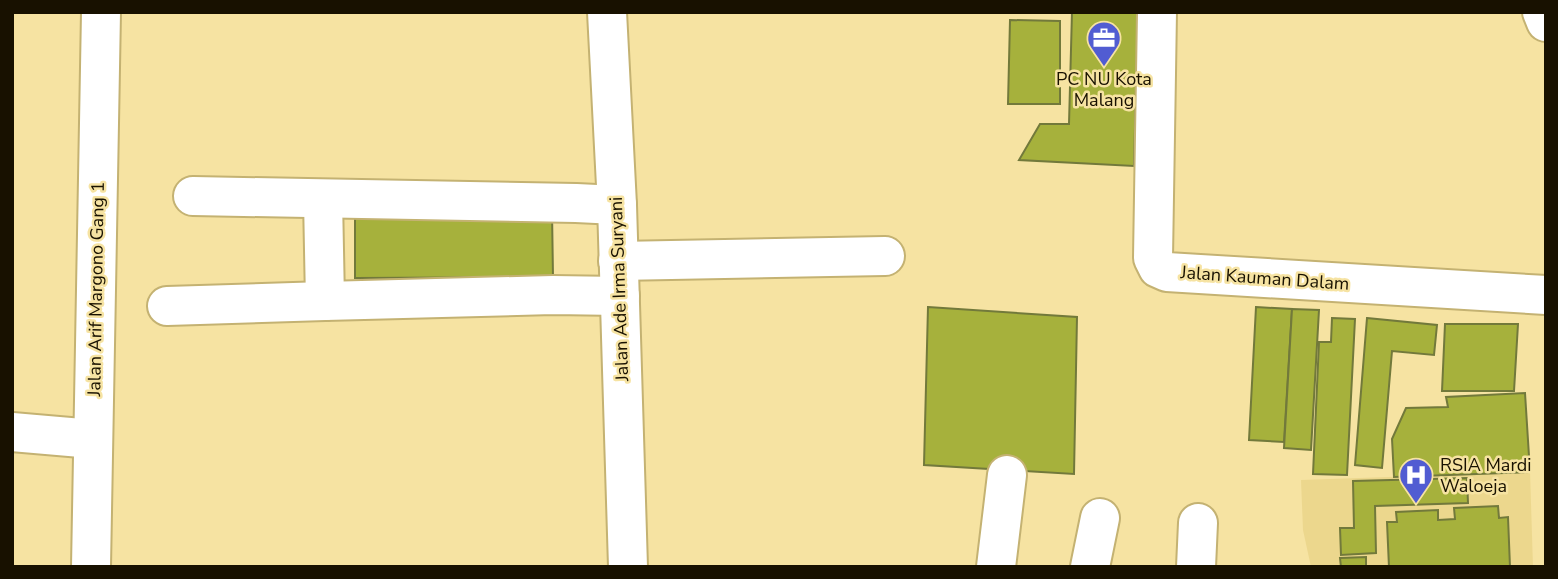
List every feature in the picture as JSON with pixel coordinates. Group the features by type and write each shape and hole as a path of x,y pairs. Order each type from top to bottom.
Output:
{"street":[{"name":"Jalan Arif Margono Gang 1","path":"91,567 101,12"},
{"name":"Jalan Ade Irma Suryani","path":"607,12 617,205 628,567"},
{"name":"Jalan Kauman Dalam","path":"1157,12 1153,258 1158,268 1167,272 1546,295"},
{"path":"1542,12 1546,22"},
{"path":"193,196 576,202 617,205"},
{"path":"323,199 325,301"},
{"path":"167,306 553,295 619,278 885,256"},
{"path":"12,432 93,439"},
{"path":"996,567 1007,475"},
{"path":"1090,567 1100,518"},
{"path":"1196,567 1198,523"}],"shaded area":[{"name":"RSIA Mardi Waloeja","path":"1530,472 1533,567 1311,567 1303,530 1301,480"}],"building":[{"name":"PC NU Kota Malang","path":"1072,12 1138,12 1134,166 1019,160 1040,124 1069,124"},
{"path":"1010,20 1060,21 1060,104 1008,104"},
{"path":"355,211 552,211 553,277 355,278"},
{"path":"928,307 1077,317 1074,474 924,465"},
{"path":"1256,307 1292,309 1284,442 1249,440"},
{"path":"1292,309 1319,310 1311,450 1284,448"},
{"path":"1332,318 1355,319 1347,475 1313,474 1319,342 1331,342"},
{"path":"1367,318 1437,325 1434,355 1392,351 1382,468 1355,465"},
{"path":"1445,324 1518,324 1514,391 1442,391"},
{"path":"1525,393 1530,472 1394,477 1392,439 1406,408 1448,407 1446,397"},
{"path":"1467,478 1468,503 1375,506 1376,553 1341,555 1340,528 1354,528 1353,481"},
{"path":"1498,506 1499,518 1508,517 1510,567 1389,567 1387,522 1397,522 1396,512 1438,510 1438,520 1455,519 1454,508"},
{"path":"1366,557 1366,567 1341,567 1340,558"}],"place":[{"name":"PC NU Kota Malang","path":"1104,68"},
{"name":"RSIA Mardi Waloeja","path":"1416,505"}]}
